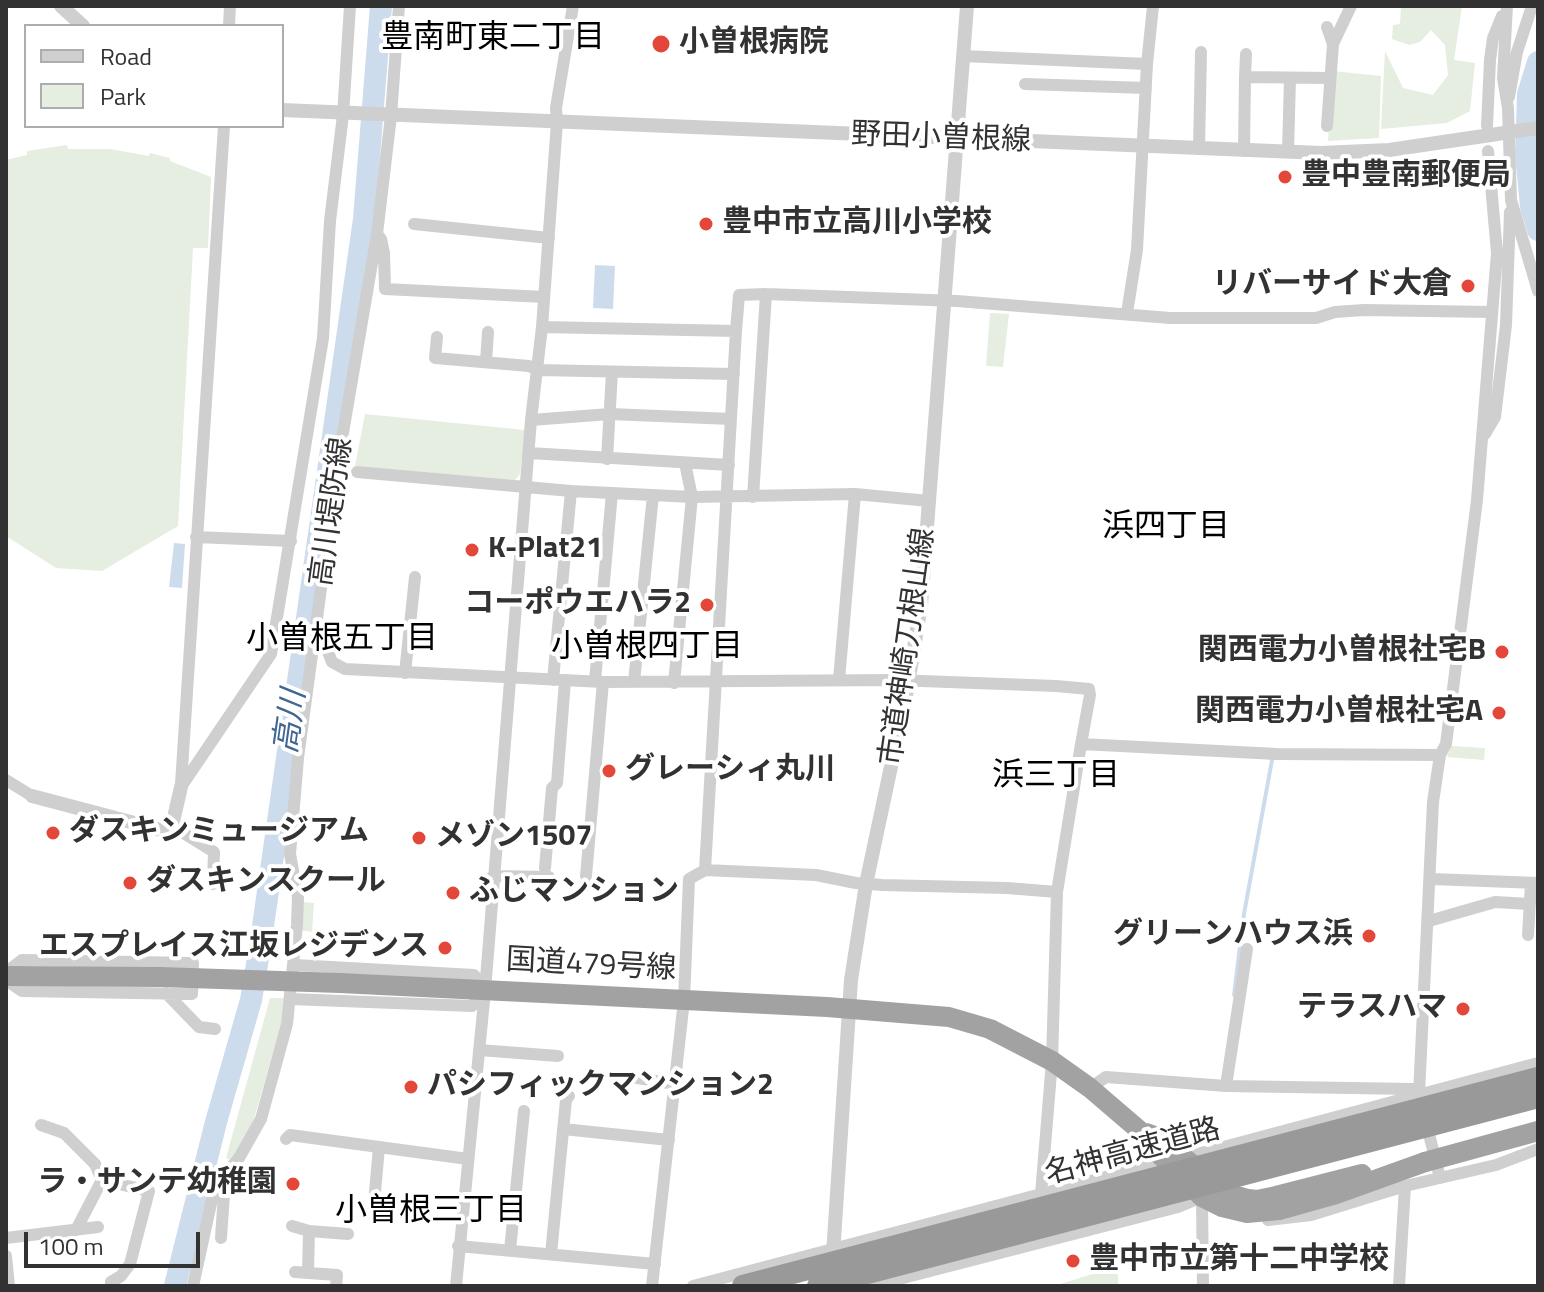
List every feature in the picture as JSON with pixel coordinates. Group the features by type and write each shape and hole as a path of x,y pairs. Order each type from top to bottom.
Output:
{"highway":[{"name":"国道479号線","path":"6,976 163,985 340,983 850,1008 949,1017 990,1029 1052,1061 1176,1159 1227,1193 1257,1200 1331,1180 1425,1162"},
{"name":"名神高速道路","path":"743,1286 1538,1078"},
{"name":"名神高速道路","path":"818,1286 1538,1097"},
{"name":"国道479号線","path":"1176,1159 1202,1197 1222,1207 1247,1213 1279,1210 1336,1194 1425,1162 1538,1131"}],"street":[{"path":"61,6 81,24"},
{"path":"181,787 271,654 323,338 330,221 343,115 350,6"},
{"name":"高川堤防線","path":"193,1286 212,1199 219,1182 239,1158 261,1119 287,1024 295,965 298,897 290,854 298,758 339,456 377,234 391,116 399,6"},
{"path":"456,1286 485,991 531,420 542,327 556,108 573,6"},
{"name":"市道神崎刀根山線","path":"830,1286 851,980 866,884 909,681 921,605 967,6"},
{"path":"1127,313 1137,250 1153,6"},
{"path":"1327,126 1333,44 1351,6"},
{"path":"1482,441 1495,417 1504,340 1511,200 1510,133 1503,78 1506,6"},
{"path":"1487,126 1491,49 1506,6"},
{"path":"1508,108 1517,52 1532,6"},
{"path":"1327,27 1333,44"},
{"path":"1199,149 1201,52"},
{"path":"1244,151 1246,54"},
{"path":"963,56 1147,64"},
{"path":"1245,77 1330,78"},
{"path":"1288,152 1290,78"},
{"path":"1025,84 1146,88"},
{"name":"野田小曽根線","path":"284,110 1288,152 1389,150 1538,128"},
{"path":"172,826 181,787 224,128"},
{"path":"1440,1178 1419,1094 1433,802 1440,755 1446,744 1482,441 1497,253 1488,151"},
{"path":"1511,200 1538,291"},
{"path":"414,224 549,238"},
{"path":"377,234 384,253 385,289 544,297"},
{"path":"753,497 766,294"},
{"path":"705,870 739,295 945,301 1170,318 1316,318 1335,312 1364,310 1491,312"},
{"path":"542,327 736,331"},
{"path":"486,362 488,332"},
{"path":"437,337 435,358 529,366 537,370 734,374"},
{"path":"607,459 612,372"},
{"path":"531,420 610,414 731,419"},
{"path":"529,453 729,465"},
{"path":"674,683 692,497 685,463"},
{"path":"357,472 571,491 692,497 855,494 929,501"},
{"path":"493,876 547,872 552,788 557,783 559,680 571,491"},
{"path":"586,876 612,493"},
{"path":"839,680 855,494"},
{"path":"634,682 653,495"},
{"path":"196,537 291,541"},
{"path":"405,673 415,577"},
{"path":"317,622 332,662 345,669 599,682 839,680 1089,689 1057,892 1052,1061 1041,1194"},
{"path":"1081,744 1277,754 1440,755"},
{"path":"6,780 32,796 161,830 172,826"},
{"path":"172,826 214,852 213,884"},
{"path":"652,1286 684,1000 689,879 705,870 816,875 866,884 1057,892"},
{"path":"1431,879 1535,883 1528,935"},
{"path":"1429,921 1495,902 1530,904"},
{"path":"1226,1086 1247,949"},
{"path":"6,976 22,960 193,963 192,994 163,985"},
{"path":"295,965 474,975 485,991"},
{"path":"163,985 199,1027 215,1029"},
{"path":"290,999 472,1006 485,991"},
{"path":"479,1050 558,1056"},
{"path":"693,1286 1538,1063"},
{"path":"619,1075 675,1084"},
{"path":"1090,1088 1106,1077 1226,1086 1413,1089 1419,1094"},
{"path":"551,1254 566,1100 569,1096"},
{"path":"510,1250 524,1111"},
{"path":"41,1125 64,1133 95,1164 102,1180"},
{"path":"563,1129 669,1140"},
{"path":"286,1139 290,1135 468,1159"},
{"path":"373,1215 379,1147"},
{"path":"1202,1197 1233,1216 1252,1220 1290,1219 1405,1186 1496,1165 1538,1149"},
{"path":"76,1230 102,1180"},
{"path":"102,1180 149,1191 130,1264 121,1276 111,1282 111,1286"},
{"path":"219,1182 224,1194 221,1238"},
{"path":"1399,1286 1405,1186"},
{"path":"872,1286 904,1282 1178,1207 1202,1197"},
{"path":"1202,1197 1203,1286"},
{"path":"292,1226 309,1231 348,1234"},
{"path":"7,1240 98,1227"},
{"path":"309,1231 308,1276 337,1275 336,1286"},
{"path":"458,1246 655,1264"},
{"path":"6,1256 9,1286"}],"green space":[{"path":"1401,6 1462,6 1454,60 1475,63 1470,111 1447,123 1381,129 1385,51 1403,88 1433,95 1448,75 1445,45 1431,30 1420,42 1409,45 1392,39 1393,25 1400,24"},
{"path":"1333,71 1381,76 1379,138 1328,141"},
{"path":"67,145 68,149 110,149 149,156 150,153 170,158 170,161 211,177 208,248 193,248 178,526 102,571 56,568 6,536 6,160 27,155 27,151"},
{"path":"990,313 1009,314 1003,367 986,366"},
{"path":"365,414 525,430 520,474 515,480 355,466"},
{"path":"1451,746 1485,748 1484,760 1447,757"},
{"path":"303,902 314,903 312,932 300,930"},
{"path":"270,998 284,998 281,1024 254,1119 232,1161 226,1158"},
{"path":"1118,1266 1118,1286 1054,1286"}],"water":[{"path":"595,265 615,266 613,309 593,308"},
{"path":"174,543 185,544 182,588 169,587"}],"waterway":[{"name":"高川","path":"175,1286 216,1122 251,1000 261,940 364,219 381,6"},
{"path":"1538,62 1528,94 1526,154 1531,207 1538,230"},
{"path":"1234,995 1244,914 1272,760"}],"place":[{"name":"小曽根病院","path":"661,44"},
{"name":"豊中豊南郵便局","path":"1285,177"},
{"name":"豊中市立高川小学校","path":"706,224"},
{"name":"リバーサイド大倉","path":"1468,286"},
{"name":"K-Plat21","path":"472,550"},
{"name":"コーポウエハラ2","path":"707,605"},
{"name":"関西電力小曽根社宅B","path":"1502,652"},
{"name":"関西電力小曽根社宅A","path":"1499,713"},
{"name":"グレーシィ丸川","path":"609,771"},
{"name":"ダスキンミュージアム","path":"53,833"},
{"name":"メゾン1507","path":"419,838"},
{"name":"ダスキンスクール","path":"130,883"},
{"name":"ふじマンション","path":"453,893"},
{"name":"グリーンハウス浜","path":"1369,936"},
{"name":"エスプレイス江坂レジデンス","path":"445,948"},
{"name":"テラスハマ","path":"1463,1009"},
{"name":"パシフィックマンション2","path":"411,1087"},
{"name":"ラ・サンテ幼稚園","path":"293,1184"},
{"name":"豊中市立第十二中学校","path":"1073,1261"}],"district":[{"name":"豊南町東二丁目","path":"493,39"},
{"name":"浜四丁目","path":"1166,528"},
{"name":"小曽根五丁目","path":"342,640"},
{"name":"小曽根四丁目","path":"647,648"},
{"name":"浜三丁目","path":"1056,777"},
{"name":"小曽根三丁目","path":"431,1212"}]}
